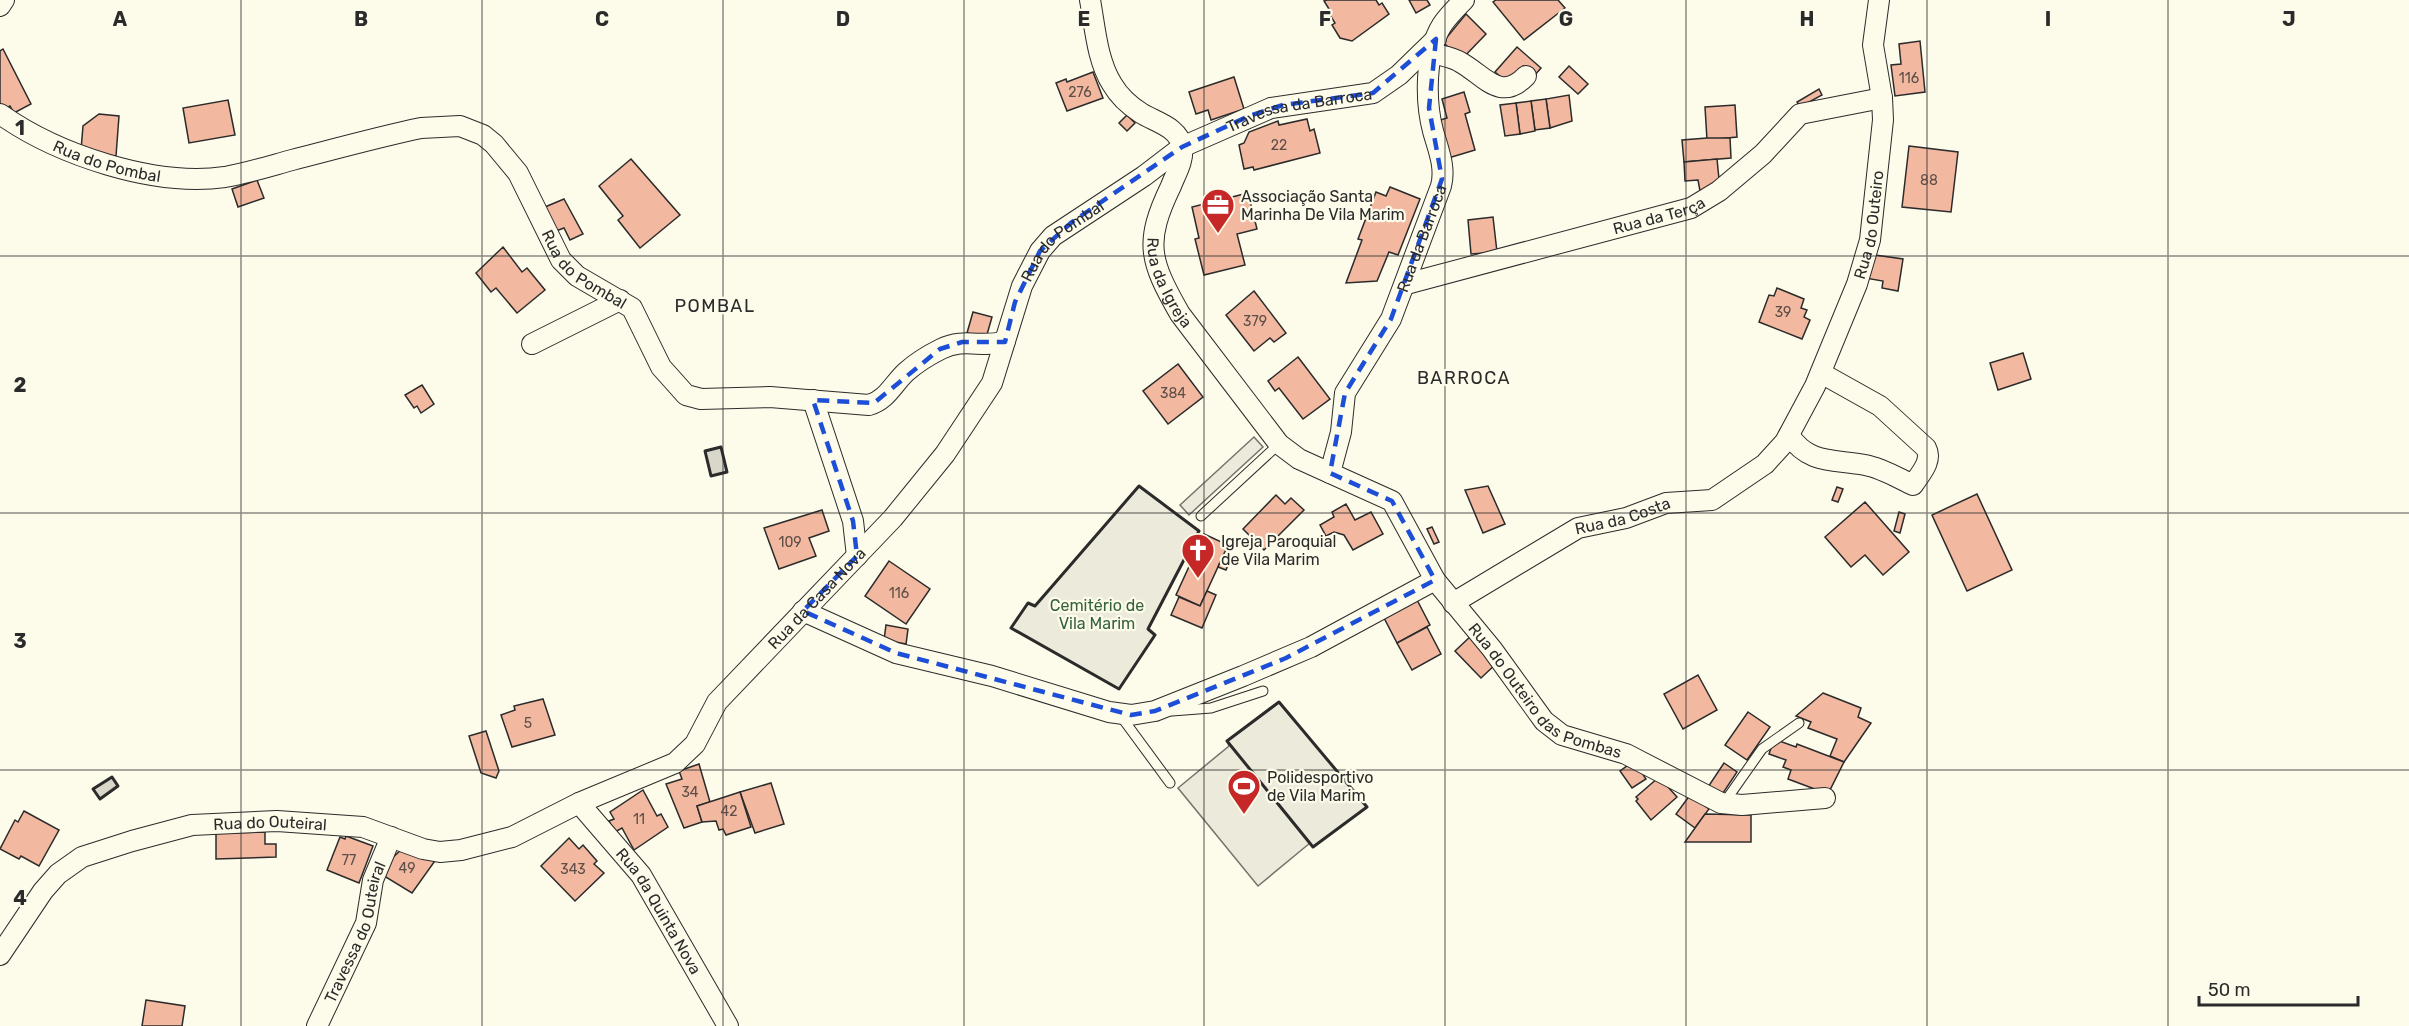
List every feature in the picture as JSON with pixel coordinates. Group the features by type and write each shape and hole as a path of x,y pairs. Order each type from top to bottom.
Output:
{"street":[{"path":"0,6 4,0"},
{"path":"1090,0 1100,52 1112,85 1132,107 1175,133 1182,147"},
{"path":"1464,0 1442,25 1434,46 1492,84 1504,88 1514,87 1526,76"},
{"name":"Rua do Outeiro","path":"1789,435 1821,373 1857,284 1869,240 1883,133 1882,98 1873,45 1879,0"},
{"name":"Travessa da Barroca","path":"1182,147 1271,108 1372,93 1399,75 1434,46"},
{"name":"Rua da Barroca","path":"1330,473 1341,432 1346,393 1386,327 1406,284 1443,174 1430,117 1434,46"},
{"name":"Rua da Terça","path":"1406,284 1691,208 1713,194 1763,154 1800,114 1882,98"},
{"name":"Rua do Pombal","path":"0,114 53,144 94,160 161,175 198,178 239,174 422,128 460,126 473,130 494,144 518,173 553,248 568,268 620,300 636,314 661,367 686,395 701,399 771,398 874,403 883,398 911,368 947,346 962,342 991,344 1005,341 1022,286 1047,243 1072,222 1115,196 1182,147"},
{"name":"Rua da Igreja","path":"1182,147 1182,159 1153,230 1152,245 1157,264 1180,314 1280,444 1299,459 1330,473"},
{"path":"532,344 620,300"},
{"name":"Rua da Casa Nova","path":"579,803 681,759 695,744 717,702 909,500 966,424 992,382 1005,341"},
{"path":"1789,435 1802,451 1816,459 1873,467 1913,485 1927,463 1929,455 1926,448 1890,414 1821,373"},
{"path":"813,400 853,521 857,556"},
{"name":"Rua da Costa","path":"1453,603 1578,528 1626,518 1666,503 1712,500 1765,464 1789,435"},
{"name":"Rua do Outeiro das Pombas","path":"1330,473 1392,501 1435,580 1492,649 1544,721 1553,728 1572,739 1636,759 1710,799 1724,804 1742,805 1825,798"},
{"path":"803,611 897,653 992,676 1120,715 1155,711 1311,647 1435,580"},
{"name":"Rua do Outeiral","path":"0,955 43,891 67,867 89,854 192,825 253,822 353,826 423,849 440,852 461,850 512,837 579,803"},
{"name":"Rua da Quinta Nova","path":"579,803 640,875 728,1026"},
{"name":"Travessa do Outeiral","path":"318,1026 366,923 373,880 391,837"}],"lane":[{"path":"1201,516 1280,444"},
{"path":"1155,711 1200,710 1263,691"},
{"path":"1120,715 1170,783"},
{"path":"1724,804 1762,749 1799,723"}],"highlighted area":[{"path":"1436,39 1429,108 1442,179 1391,319 1345,393 1330,473 1392,501 1435,580 1286,658 1155,711 1131,715 896,653 803,611 857,556 853,521 813,400 874,403 940,349 962,342 1005,342 1015,302 1040,251 1072,222 1182,147 1249,116 1283,105 1373,93"}],"green space":[{"name":"Cemitério de Vila Marim","path":"1139,486 1199,531 1148,629 1155,635 1119,689 1011,628 1028,603 1035,606"},
{"path":"1279,702 1367,807 1313,847 1310,843 1258,886 1178,788 1229,746 1227,741"}],"shaded area":[{"path":"1254,437 1263,447 1189,515 1180,505"},
{"path":"721,447 727,472 711,476 705,451"},
{"path":"112,777 118,786 100,799 93,789"}],"building":[{"path":"1376,0 1379,5 1382,3 1389,14 1352,41 1340,38 1332,25 1335,23 1327,10 1329,9 1324,1"},
{"path":"1409,0 1427,0 1430,5 1416,13"},
{"path":"1496,0 1558,0 1565,8 1524,40 1493,2"},
{"path":"1466,14 1486,34 1461,60 1443,42"},
{"path":"1920,41 1925,92 1895,96 1891,65 1901,64 1899,44"},
{"path":"1517,47 1541,68 1534,76 1523,66 1508,83 1495,72"},
{"path":"3,49 31,104 14,113 10,106 4,109 0,104 0,51"},
{"path":"1569,66 1588,84 1578,94 1559,77"},
{"path":"1093,72 1103,98 1067,111 1056,83 1066,79 1067,82"},
{"path":"1234,77 1244,109 1211,120 1208,110 1196,114 1189,92"},
{"path":"1819,89 1822,95 1800,107 1797,102"},
{"path":"1464,92 1470,112 1465,114 1475,150 1445,159 1434,122 1447,118 1442,99"},
{"path":"1569,95 1572,121 1550,128 1546,99"},
{"path":"1546,99 1550,128 1535,130 1531,101"},
{"path":"228,100 235,135 189,143 183,108"},
{"path":"1531,101 1535,131 1520,134 1516,103"},
{"path":"1516,103 1520,134 1505,136 1500,105"},
{"path":"1735,105 1737,137 1707,140 1705,107"},
{"path":"99,114 119,116 116,156 81,150 83,126"},
{"path":"1127,115 1135,123 1127,131 1119,123"},
{"path":"1307,119 1310,131 1314,129 1320,153 1254,170 1253,167 1244,169 1239,145 1244,143 1249,132 1278,121 1279,125"},
{"path":"1730,138 1731,158 1684,162 1682,140"},
{"path":"1909,146 1958,152 1951,212 1902,207"},
{"path":"631,159 680,215 640,248 618,220 623,216 599,186"},
{"path":"1717,159 1720,189 1700,191 1698,180 1685,181 1684,162"},
{"path":"257,180 264,198 238,207 232,189"},
{"path":"1390,187 1420,199 1398,255 1389,252 1377,281 1346,283 1362,240 1358,239 1376,192 1386,196"},
{"path":"1248,193 1257,229 1237,234 1245,265 1204,275 1195,239 1199,238 1192,207"},
{"path":"564,199 583,234 570,240 564,228 556,231 545,207"},
{"path":"1493,217 1497,252 1471,254 1468,220"},
{"path":"503,247 522,272 527,268 545,290 517,313 496,288 491,292 476,273"},
{"path":"1868,254 1903,259 1898,291 1882,288 1883,281 1865,278"},
{"path":"1777,288 1804,299 1801,308 1807,310 1804,317 1810,320 1802,339 1759,322 1769,295 1774,296"},
{"path":"1254,291 1286,333 1274,342 1270,338 1254,351 1226,315"},
{"path":"973,312 992,317 986,338 967,333"},
{"path":"2023,353 2031,379 1998,390 1990,363"},
{"path":"1298,357 1330,399 1303,419 1279,388 1275,391 1268,381"},
{"path":"1178,364 1203,397 1168,424 1143,391"},
{"path":"422,385 434,404 421,413 417,406 414,408 405,395"},
{"path":"1488,486 1505,524 1483,533 1465,490"},
{"path":"1837,487 1843,489 1838,502 1832,500"},
{"path":"1977,494 2012,570 1967,591 1932,515"},
{"path":"1276,495 1285,504 1291,498 1304,510 1264,550 1243,529"},
{"path":"1865,502 1909,552 1883,575 1865,555 1851,567 1825,537"},
{"path":"1346,504 1355,520 1371,512 1383,534 1353,550 1344,535 1334,532 1326,536 1320,525 1334,517 1332,512"},
{"path":"822,510 829,531 809,538 816,556 779,569 764,528"},
{"path":"1899,512 1905,514 1900,533 1894,531"},
{"path":"1432,527 1439,542 1434,544 1427,529"},
{"name":"Igreja Paroquial de Vila Marim","path":"1204,534 1228,545 1200,606 1176,595"},
{"path":"1223,555 1231,558 1226,570 1218,567"},
{"path":"889,561 930,589 906,624 865,596"},
{"path":"1207,591 1216,595 1202,628 1171,615 1179,597 1200,606"},
{"path":"1415,596 1430,625 1397,643 1382,614"},
{"path":"886,625 908,629 906,644 884,640"},
{"path":"1427,627 1441,654 1412,670 1397,643"},
{"path":"1473,634 1497,663 1481,678 1455,651"},
{"path":"1698,675 1717,710 1683,729 1664,694"},
{"path":"1823,693 1861,708 1858,717 1871,723 1844,762 1830,756 1837,739 1808,728 1811,722 1796,716"},
{"path":"543,699 555,735 512,747 501,715 515,710 514,706"},
{"path":"1748,712 1770,727 1747,760 1725,745"},
{"path":"486,731 499,771 496,778 481,773 469,736"},
{"path":"1774,739 1796,747 1797,744 1844,762 1828,794 1788,779 1791,770 1783,767 1786,760 1769,754"},
{"path":"1634,761 1646,779 1632,788 1620,771"},
{"path":"1724,763 1737,772 1719,799 1706,790"},
{"path":"699,764 710,802 697,806 702,822 684,828 666,784 682,779 679,771"},
{"path":"1659,777 1677,797 1651,820 1636,801 1638,799 1636,797"},
{"path":"771,783 784,824 755,833 740,792"},
{"path":"643,790 657,816 661,814 668,827 634,850 622,828 615,832 609,821 614,819 610,812"},
{"path":"740,792 751,827 726,835 723,829 719,830 716,821 702,822 697,806"},
{"path":"1690,795 1709,809 1695,828 1676,814"},
{"path":"24,811 59,830 39,866 21,856 19,859 0,849 15,820 18,822"},
{"path":"1705,814 1751,815 1751,842 1685,842"},
{"path":"265,832 265,844 276,844 276,857 216,859 216,833"},
{"path":"346,836 373,846 359,883 327,870 340,837 345,839"},
{"path":"569,838 579,849 583,845 597,861 594,864 604,873 575,901 541,866"},
{"path":"402,849 437,858 412,893 384,876 390,860"},
{"path":"146,1000 185,1006 182,1026 142,1026"}],"wall":[{"path":"721,447 727,472 711,476 705,451 721,447"},
{"path":"1139,486 1199,531 1148,629 1155,635 1119,689 1011,628 1028,603 1035,606 1139,486"},
{"path":"1279,702 1367,807 1313,847 1227,741 1279,702"},
{"path":"112,777 118,786 100,799 93,789 112,777"}],"place":[{"name":"Associação Santa Marinha De Vila Marim","path":"1218,234"},
{"name":"Igreja Paroquial de Vila Marim","path":"1198,579"},
{"name":"Polidesportivo de Vila Marim","path":"1244,815"}],"district":[{"name":"POMBAL","path":"715,306"},
{"name":"BARROCA","path":"1464,378"}]}
